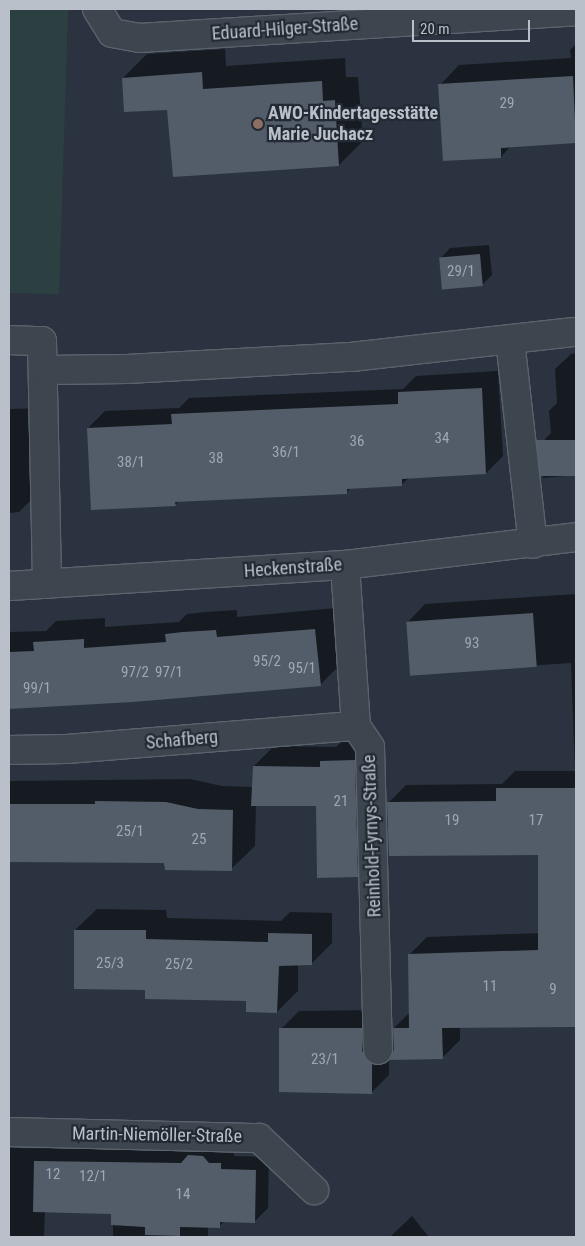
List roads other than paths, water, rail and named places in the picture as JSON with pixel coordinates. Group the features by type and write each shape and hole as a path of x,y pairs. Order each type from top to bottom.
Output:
{"street":[{"name":"Eduard-Hilger-Straße","path":"97,9 112,32 139,38 576,11"},
{"path":"44,370 127,369 342,357 575,332"},
{"path":"9,340 42,341 47,584"},
{"path":"510,340 534,544"},
{"name":"Heckenstraße","path":"9,586 345,565 534,544 576,537"},
{"name":"Reinhold-Fyrnys-Straße","path":"345,565 356,726 370,747 378,1050"},
{"name":"Schafberg","path":"9,750 67,749 356,726"},
{"name":"Martin-Niemöller-Straße","path":"9,1132 259,1138 314,1190"}],"place":[{"name":"AWO-Kindertagesstätte Marie Juchacz","path":"258,124"}]}
